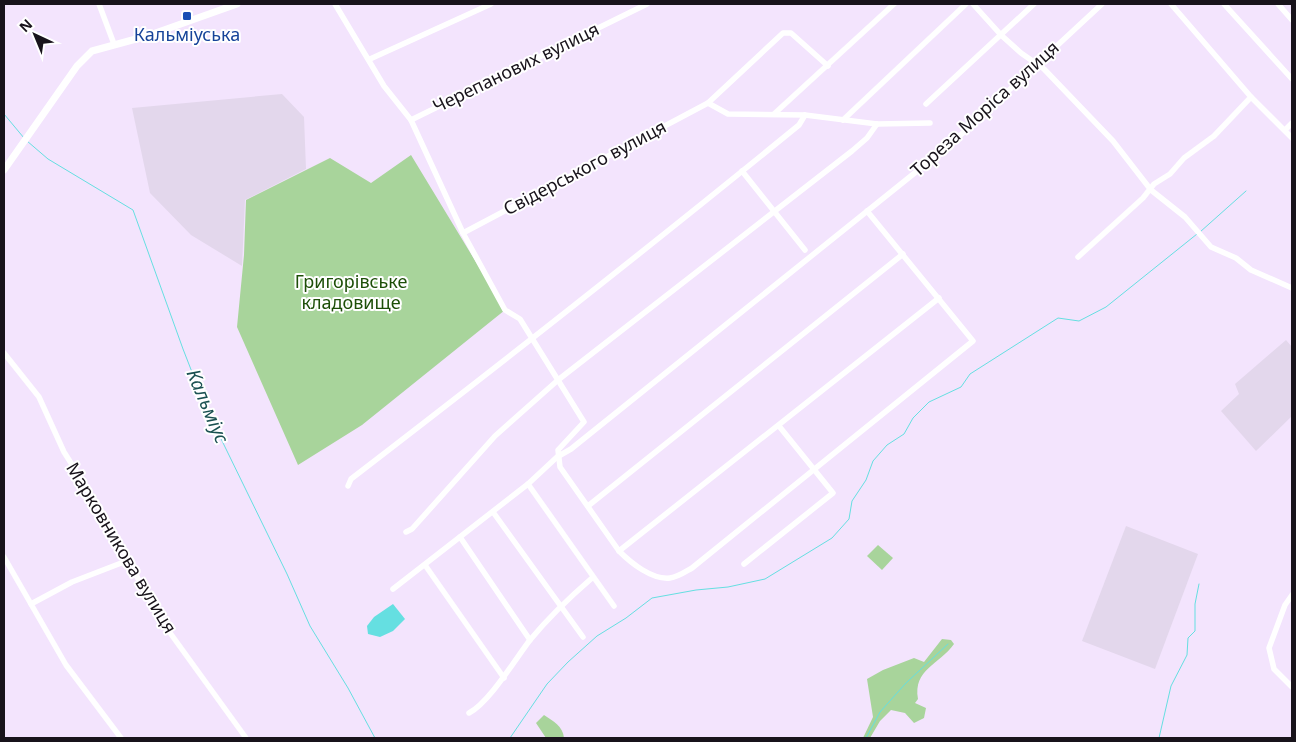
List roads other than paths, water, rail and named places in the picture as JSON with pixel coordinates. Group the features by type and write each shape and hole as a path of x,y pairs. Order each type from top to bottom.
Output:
{"street":[{"path":"99,4 114,44"},
{"path":"4,170 77,66 92,51 147,36 237,4"},
{"path":"335,4 370,59 384,86 411,120 463,233 504,310 520,320 584,422 558,450 557,457 564,473 619,551 638,567 650,573 669,578 678,576 692,568 973,341 867,211"},
{"path":"370,59 491,4"},
{"name":"Черепанових вулиця","path":"411,120 645,4"},
{"path":"774,114 894,4"},
{"path":"843,120 966,4"},
{"path":"973,4 1001,35 1036,63 1113,142 1151,190 1186,217 1211,246 1236,258 1251,270 1292,288"},
{"path":"926,104 1034,4"},
{"name":"Тореза Моріса вулиця","path":"557,457 571,449 952,143 1036,63 1102,4"},
{"path":"1171,4 1251,97 1292,138"},
{"path":"1224,4 1292,79"},
{"path":"1278,4 1292,20"},
{"name":"Свiдерського вулиця","path":"463,233 708,103 788,32 828,66"},
{"path":"1078,257 1151,190 1154,184 1170,174 1184,158 1214,136 1251,97"},
{"path":"708,103 728,114 804,115 877,124 930,122"},
{"path":"348,486 351,479 533,339 799,125 804,115"},
{"path":"1285,130 1292,123"},
{"path":"406,532 412,529 495,436 558,380 852,151 867,138 877,124"},
{"path":"742,171 805,250"},
{"path":"588,506 903,254"},
{"path":"619,551 939,298"},
{"name":"Марковникова вулиця","path":"4,353 39,396 64,452 112,528 155,612 246,738"},
{"path":"744,564 831,496 832,489 778,426"},
{"path":"393,589 528,484 557,457"},
{"path":"528,484 592,578 614,606"},
{"path":"493,512 583,637"},
{"path":"460,537 530,640"},
{"path":"4,557 66,665 118,738"},
{"path":"31,604 72,582 129,560"},
{"path":"425,565 504,678"},
{"path":"469,713 504,678 530,640 560,607 592,578"},
{"path":"1292,595 1285,605 1269,648 1274,669 1292,687"}],"waterway":[{"name":"Кальміус","path":"4,114 24,138"},
{"name":"Кальміус","path":"27,141 48,159 133,210 206,408 287,574 310,626 348,688 375,738"},
{"path":"1200,232 1246,191"},
{"path":"510,738 547,684 597,636 626,618 652,598 696,590 728,587 765,579 832,538 849,519 852,501 866,480 873,461 887,445 904,434 913,418 929,402 961,387 970,374 1058,318 1079,321 1106,307 1197,234"},
{"path":"1159,738 1171,686 1187,655 1188,638 1195,631 1195,604 1199,584"},
{"path":"866,738 880,712 906,683 948,644"}],"place":[{"name":"Кальміуська","path":"187,16"}],"park label":[{"name":"Григорівське кладовище","path":"351,292"}]}
